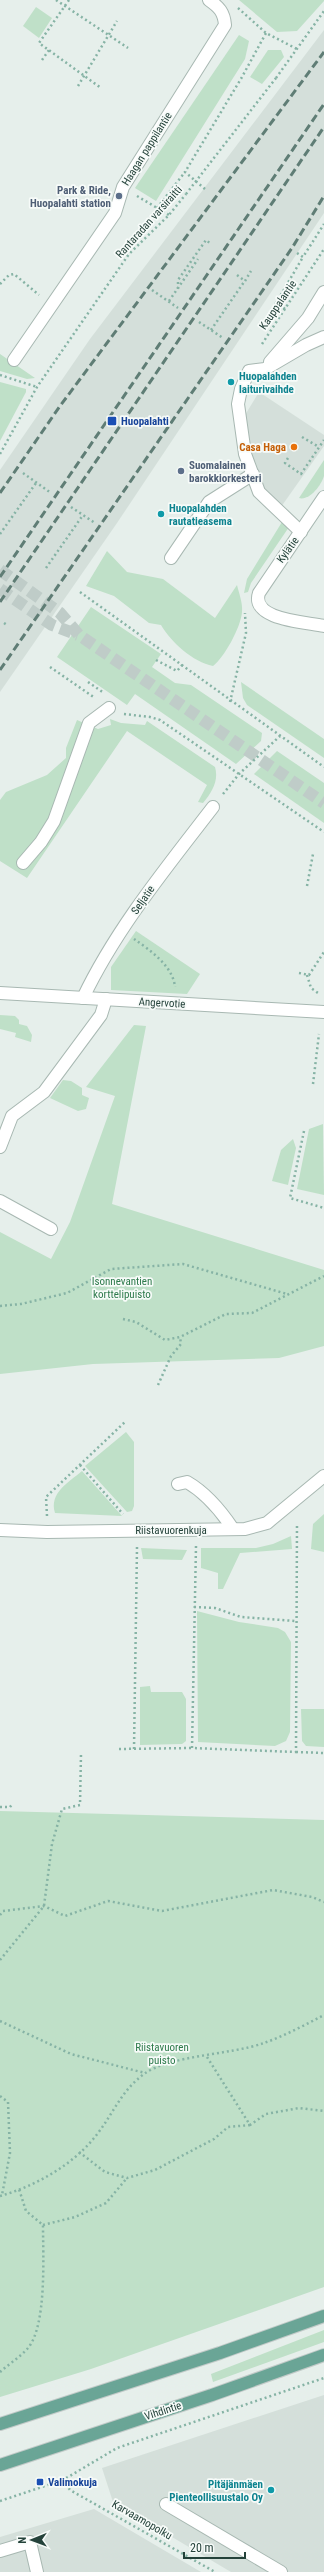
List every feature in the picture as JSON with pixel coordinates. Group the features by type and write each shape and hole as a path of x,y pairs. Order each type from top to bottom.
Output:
{"main road":[{"path":"0,2424 220,2353 324,2316"},
{"name":"Vihdintie","path":"0,2465 212,2395 324,2355"}],"street":[{"name":"Haagan pappilantie","path":"14,360 115,214 123,187 225,25 225,15 218,5 209,0"},
{"path":"265,369 308,318 324,292"},
{"path":"301,532 259,492 245,454 238,404 241,389 249,371 265,369 306,345 323,339"},
{"path":"172,558 210,502 253,474"},
{"name":"Kylätie","path":"257,603 259,593 324,497"},
{"path":"257,603 268,614 324,626"},
{"path":"22,863 41,842 54,821 89,723 109,702"},
{"name":"Seljatie","path":"83,998 99,965 122,931 213,807"},
{"name":"Angervotie","path":"0,994 324,1012"},
{"path":"0,1147 12,1116 44,1092 101,1015 106,999"},
{"path":"0,1202 51,1229"},
{"name":"Riistavuorenkuja","path":"0,1530 137,1536 196,1530 244,1529 267,1523 324,1476"},
{"path":"178,1484 187,1482 197,1487 223,1514 233,1529"},
{"path":"166,2504 281,2572"},
{"path":"0,2551 30,2542 38,2572"}],"path":[{"path":"56,0 128,48"},
{"path":"69,0 39,43 101,88"},
{"path":"234,4 266,33 297,49"},
{"name":"Rantaradan varsiraitti","path":"0,454 37,386 129,254 169,215 186,194 276,78 324,11"},
{"path":"78,86 117,21"},
{"path":"157,208 185,172 242,77 266,33"},
{"path":"42,60 49,50"},
{"path":"185,172 205,189"},
{"path":"123,187 169,215"},
{"path":"286,309 276,302 324,224"},
{"path":"178,289 178,280 206,240 211,244"},
{"name":"Kauppalantie","path":"249,371 253,357 286,309 324,249"},
{"path":"297,253 303,257"},
{"path":"169,301 198,259"},
{"path":"237,276 245,281 251,272"},
{"path":"0,284 9,275 14,274 27,287 52,304"},
{"path":"211,330 244,282"},
{"path":"152,290 178,308"},
{"path":"199,322 223,338"},
{"path":"0,375 37,386"},
{"path":"302,437 319,447"},
{"path":"288,458 285,463 301,474 324,440"},
{"path":"23,473 51,493"},
{"path":"0,534 36,483"},
{"path":"71,507 95,523"},
{"path":"46,568 83,515"},
{"path":"80,592 183,664 230,702 324,766"},
{"path":"230,702 246,633 244,607 257,603"},
{"path":"156,660 177,671 183,664"},
{"path":"50,667 109,702"},
{"path":"88,682 118,713 150,717 160,720 324,832"},
{"path":"213,807 239,774 280,736"},
{"path":"307,886 313,854"},
{"path":"122,931 151,951 170,972 174,983 176,1004"},
{"path":"307,975 324,952"},
{"path":"299,973 307,975"},
{"path":"307,975 311,988 318,993"},
{"path":"313,1084 319,1034"},
{"path":"304,1131 290,1198 324,1208"},
{"path":"0,1306 21,1304 67,1293 111,1269 183,1264 287,1294"},
{"path":"123,1319 136,1322 165,1340 180,1337 226,1314 252,1313 324,1276"},
{"path":"158,1385 171,1356 181,1344 180,1337"},
{"path":"47,1532 46,1497 126,1421"},
{"path":"80,1465 137,1536 134,1749"},
{"path":"296,1752 295,1621 297,1523"},
{"path":"192,1748 196,1530"},
{"path":"194,1607 215,1608 241,1617 295,1621"},
{"path":"119,1749 192,1748 324,1753"},
{"path":"0,1960 44,1906 52,1844 62,1809 80,1805 81,1754"},
{"path":"0,1807 10,1807 13,1803"},
{"path":"0,1915 3,1911 44,1906 65,1916 108,1901 162,1911 273,1890 312,1897 324,1902"},
{"path":"1,2195 19,2189 65,2166 97,2134 124,2091 145,2073 169,2062 206,2057 263,2044 324,2015"},
{"path":"0,2021 71,2054 145,2073"},
{"path":"206,2057 250,2125"},
{"path":"0,2096 8,2102 10,2153 1,2195"},
{"path":"79,2152 105,2172 127,2178 155,2170 214,2139 228,2127 250,2125 266,2114 299,2108 324,2111"},
{"path":"43,2225 75,2217 106,2203 127,2178"},
{"path":"19,2189 26,2211 43,2225"},
{"path":"0,2372 28,2348 38,2325 43,2277 43,2225"},
{"path":"0,2501 63,2480 117,2448 324,2378"},
{"name":"Karvaamopolku","path":"63,2480 70,2490 215,2572"}],"shaded area":[{"path":"324,30 324,213 117,523 0,692 0,470 90,339"},
{"path":"259,392 324,435 324,446 281,507 261,491 242,420"},
{"path":"324,2395 324,2572 231,2572 113,2502 102,2468"},
{"path":"94,2509 201,2572 0,2572 0,2537"}],"green space":[{"path":"239,0 324,1 297,31 277,32"},
{"path":"36,7 52,18 39,38 23,26"},
{"path":"239,35 249,41 245,59 156,201 135,188"},
{"path":"268,50 281,50 284,57 262,84 250,77"},
{"path":"0,354 35,378 27,379 0,371"},
{"path":"0,382 26,389 26,392 0,441"},
{"path":"324,460 324,476 320,484 311,495 299,498"},
{"path":"282,522 289,527 251,583 248,592 244,593 247,579"},
{"path":"107,551 127,572 163,579 215,618 237,585 242,606 239,626 222,656 213,666 205,664 190,656 171,638 161,625 149,623 114,596 86,586"},
{"path":"91,607 161,654 152,667 175,683 191,685 262,733 261,741 236,764 135,694 127,705 57,657"},
{"path":"241,682 324,739 324,758 247,705 243,698"},
{"path":"110,719 121,723 145,725 147,721 215,767 216,777 214,786 203,803 198,802 207,785 127,731 27,878 0,861 0,800 6,792 47,775 66,758 66,748 77,720 98,729 111,725"},
{"path":"277,751 324,783 324,823 254,774"},
{"path":"136,931 200,974 187,994 111,990 111,967"},
{"path":"0,1015 15,1016 19,1020 19,1024 27,1026 32,1035 31,1042 15,1037 16,1033 0,1029"},
{"name":"Isonnevantien korttelipuisto","path":"134,1025 146,1026 112,1204 324,1270 324,1346 279,1358 93,1364 0,1374 0,1232 51,1259 70,1222 115,1096 86,1087"},
{"path":"63,1080 71,1081 82,1088 82,1095 89,1098 86,1109 78,1111 50,1098"},
{"path":"323,1124 324,1195 297,1189 309,1129"},
{"path":"293,1139 296,1148 288,1185 272,1181 281,1150"},
{"path":"126,1432 134,1442 134,1506 132,1511 127,1512 85,1466"},
{"path":"82,1471 122,1516 55,1513 54,1506 57,1494 66,1484"},
{"path":"324,1514 324,1552 311,1549 313,1524"},
{"path":"291,1536 292,1549 240,1553 223,1589 218,1589 218,1573 201,1568 201,1548 256,1548 273,1544"},
{"path":"141,1548 187,1550 182,1560 143,1559"},
{"path":"197,1611 239,1622 278,1628 285,1632 291,1642 290,1732 286,1741 275,1746 198,1742"},
{"path":"150,1686 151,1692 182,1692 186,1699 186,1741 182,1744 140,1745 140,1687"},
{"path":"301,1709 324,1709 324,1747 306,1746 302,1741"},
{"name":"Riistavuoren puisto","path":"0,1811 324,1820 324,2287 91,2369 0,2397"},
{"path":"324,2330 324,2342 213,2382 211,2374"}],"tunnel":[{"path":"0,570 60,613 79,635 324,803"},
{"path":"0,589 52,625 78,635"}],"railway":[{"path":"0,493 60,406 324,52"},
{"path":"0,577 324,104"},
{"path":"0,602 324,127"},
{"path":"0,670 292,248 324,196"}],"place":[{"name":"Park & Ride, Huopalahti station","path":"119,196"},
{"name":"Huopalahden laiturivaihde","path":"231,382"},
{"name":"Huopalahti","path":"112,421"},
{"name":"Casa Haga","path":"294,447"},
{"name":"Suomalainen barokkiorkesteri","path":"181,471"},
{"name":"Huopalahden rautatieasema","path":"161,514"},
{"name":"Valimokuja","path":"40,2482"},
{"name":"Pitäjänmäen Pienteollisuustalo Oy","path":"271,2490"}]}
